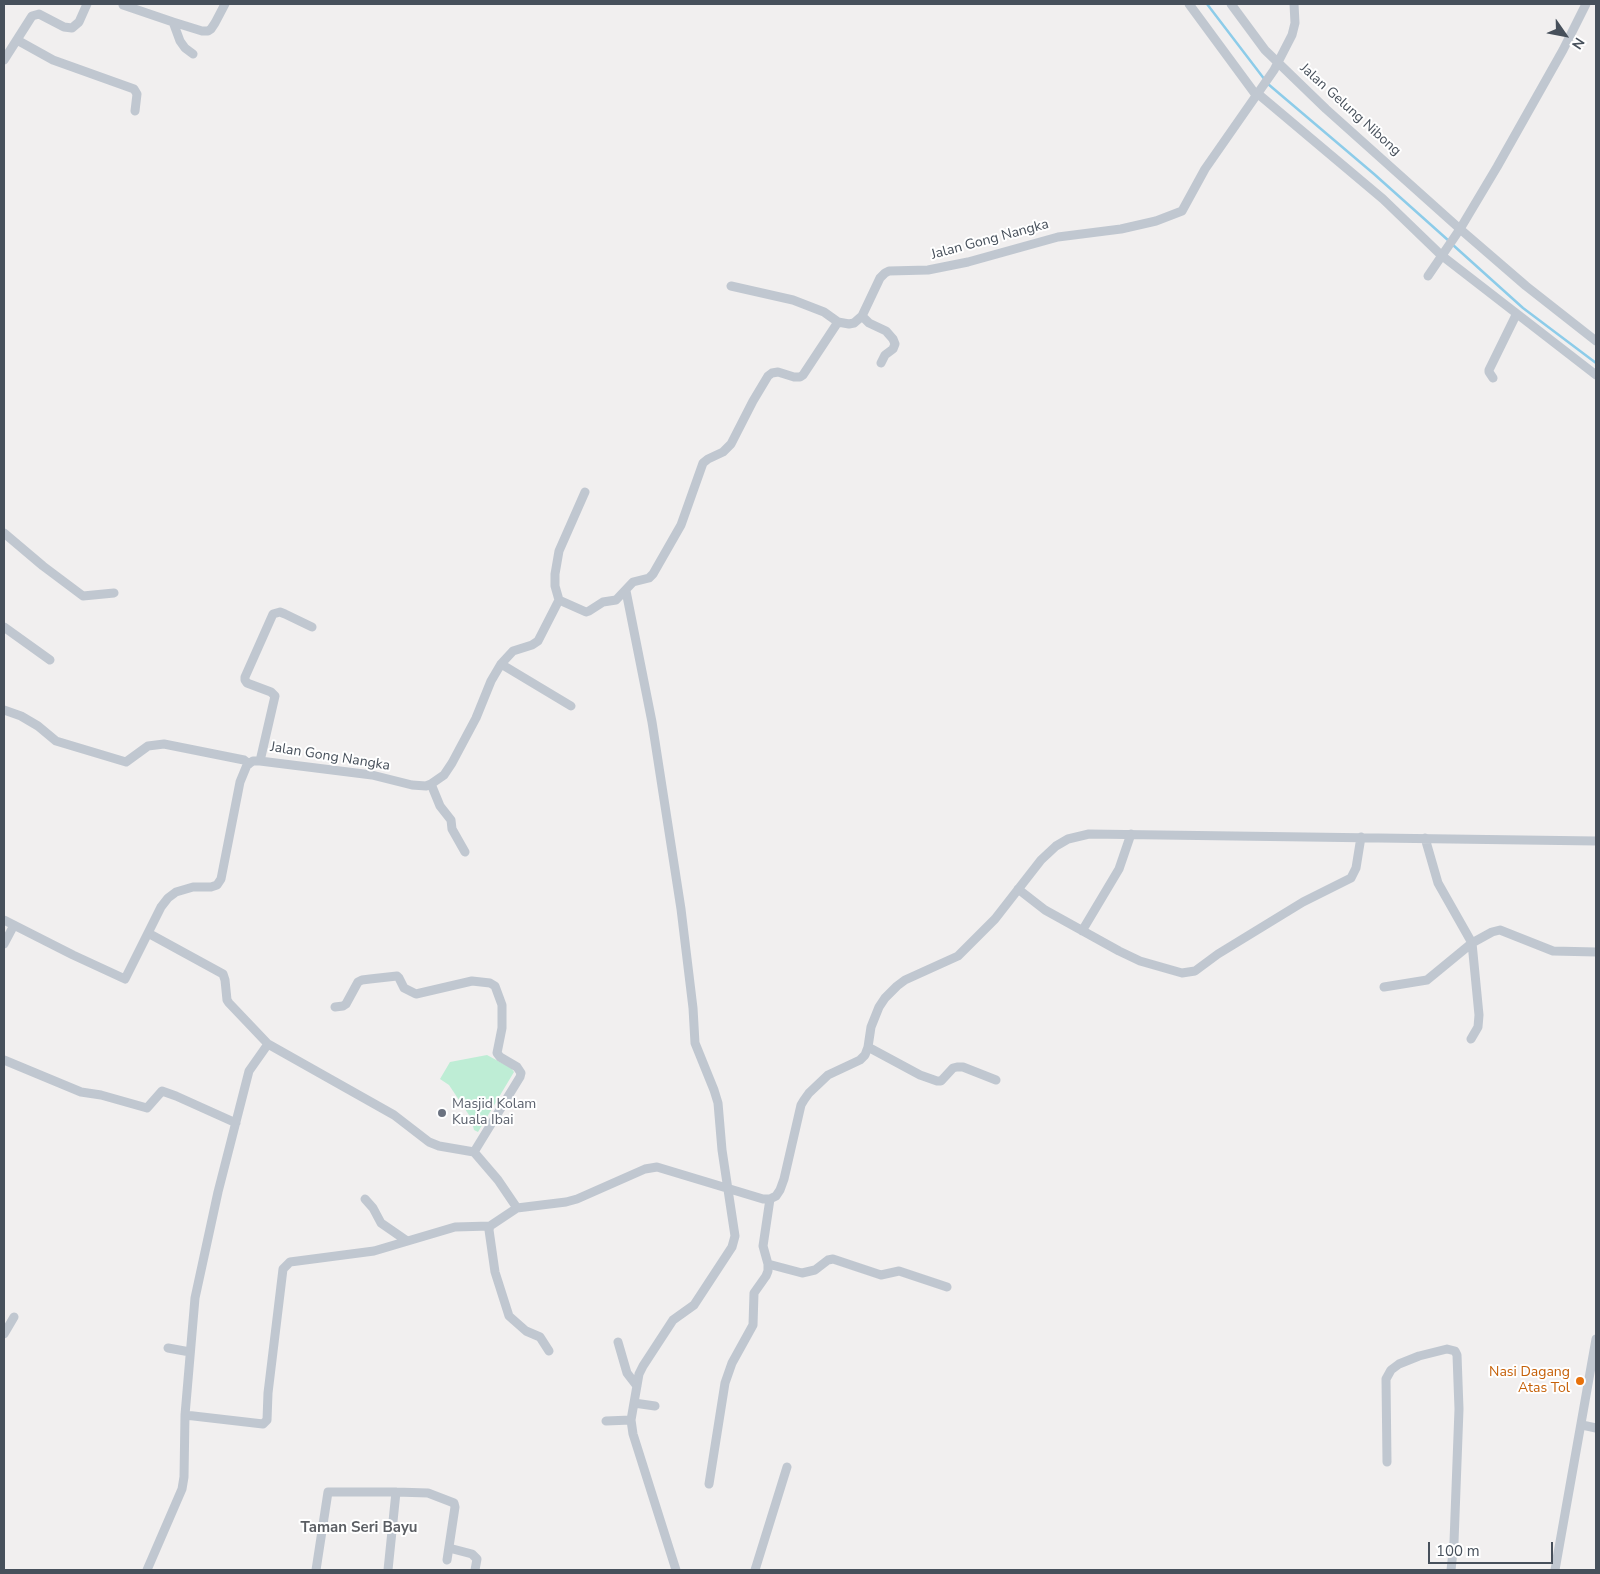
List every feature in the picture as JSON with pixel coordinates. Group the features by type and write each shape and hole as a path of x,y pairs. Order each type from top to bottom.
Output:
{"street":[{"path":"4,60 34,14 44,16 68,28 76,26 80,22 87,4"},
{"path":"122,4 173,22 208,31 216,23 225,4"},
{"path":"1189,4 1258,92 1383,199 1442,254 1516,315 1596,375"},
{"name":"Jalan Gelung Nibong","path":"1231,4 1276,66 1459,230 1533,292 1596,341"},
{"name":"Jalan Gong Nangka","path":"862,316 880,278 889,272 936,269 1058,237 1121,229 1182,211 1205,170 1276,66 1292,35 1294,4"},
{"path":"1428,276 1459,230 1559,57 1586,4"},
{"path":"173,22 180,41 193,54"},
{"path":"17,40 53,60 134,89 137,94 135,111"},
{"path":"731,286 793,300 824,312 838,322 854,323 862,316 869,323 886,330 895,344 881,363"},
{"path":"1493,378 1489,370 1516,315"},
{"path":"557,604 588,612 603,602 616,600 633,582 649,578 655,572 681,525 703,463 724,452 730,444 768,376 778,372 794,378 803,375 838,322"},
{"path":"465,852 452,829 451,820 440,806 431,784 444,774 452,762 476,718 500,664 513,651 538,641 557,604 555,574 559,551 585,492"},
{"path":"4,533 83,596 114,593"},
{"path":"626,591 652,722 680,899 693,1008 695,1043 718,1103 735,1236 733,1244 694,1304 671,1322 639,1374 631,1420 633,1434 676,1570"},
{"path":"260,760 275,696 271,692 247,683 245,677 273,614 280,612 312,627"},
{"path":"4,627 50,660"},
{"path":"500,664 571,706"},
{"path":"4,710 21,716 38,726 56,741 126,762 148,746 164,744 244,760 249,764 240,782 221,879 217,885 193,887 176,892 168,898 162,906 125,979 4,920"},
{"name":"Jalan Gong Nangka","path":"249,764 260,760 372,775 412,785 426,786 431,784"},
{"path":"186,1415 263,1424 267,1420 268,1393 283,1269 290,1262 374,1251 455,1227 490,1226 517,1208 577,1199 652,1167 763,1199 770,1199 776,1196 784,1179 801,1105 808,1093 828,1075 860,1060 865,1054 875,1016 890,991 905,980 958,956 995,920 1041,860 1056,846 1068,839 1089,834 1131,834 1596,841"},
{"path":"1082,931 1119,869 1131,834"},
{"path":"1018,890 1044,910 1140,961 1182,974 1195,971 1218,954 1303,902 1351,878 1356,868 1361,837"},
{"path":"1425,838 1438,884 1472,943 1479,1015 1478,1028 1471,1039"},
{"path":"4,944 14,925"},
{"path":"1384,987 1427,980 1472,943 1492,932 1500,930 1553,950 1596,952"},
{"path":"148,933 223,974 229,1004 268,1044 383,1108 429,1142 440,1146 474,1152 498,1180 517,1208"},
{"path":"335,1007 346,1004 360,981 378,978 396,976 404,988 416,994 472,981 490,983 495,986 502,1006 502,1028 497,1053 500,1057 517,1067 521,1073 474,1152"},
{"path":"147,1570 182,1490 195,1298 218,1192 249,1071 268,1044"},
{"path":"868,1047 920,1075 937,1081 941,1081 953,1068 957,1067 963,1067 996,1080"},
{"path":"4,1060 80,1092 101,1095 147,1108 162,1091 236,1123"},
{"path":"709,1484 725,1383 732,1363 753,1325 753,1296 768,1271 763,1246 770,1199"},
{"path":"364,1200 373,1208 380,1223 407,1241"},
{"path":"490,1226 488,1232 493,1265 506,1311 520,1327 542,1338 549,1351"},
{"path":"768,1264 802,1273 815,1270 828,1260 833,1259 881,1275 899,1271 947,1287"},
{"path":"4,1334 14,1317"},
{"path":"1555,1570 1596,1339"},
{"path":"618,1342 626,1373 637,1386"},
{"path":"168,1348 190,1352"},
{"path":"1388,1462 1386,1379 1399,1364 1419,1356 1447,1349 1455,1351 1457,1355 1460,1409 1451,1570"},
{"path":"634,1403 655,1406"},
{"path":"606,1421 631,1420"},
{"path":"1582,1425 1596,1428"},
{"path":"755,1570 787,1467"},
{"path":"316,1570 328,1492 428,1494 454,1503 447,1560"},
{"path":"388,1570 396,1492"},
{"path":"449,1548 472,1554 477,1559 475,1570"}],"green space":[{"path":"487,1055 511,1068 514,1072 478,1132 474,1130 471,1118 449,1085 440,1079 450,1062"}],"waterway":[{"path":"1207,4 1265,80"},
{"path":"1268,84 1449,241"},
{"path":"1453,245 1523,308 1596,363"}],"place":[{"name":"Masjid Kolam Kuala Ibai","path":"442,1113"},
{"name":"Nasi Dagang Atas Tol","path":"1580,1381"}],"district":[{"name":"Taman Seri Bayu","path":"359,1528"}]}
